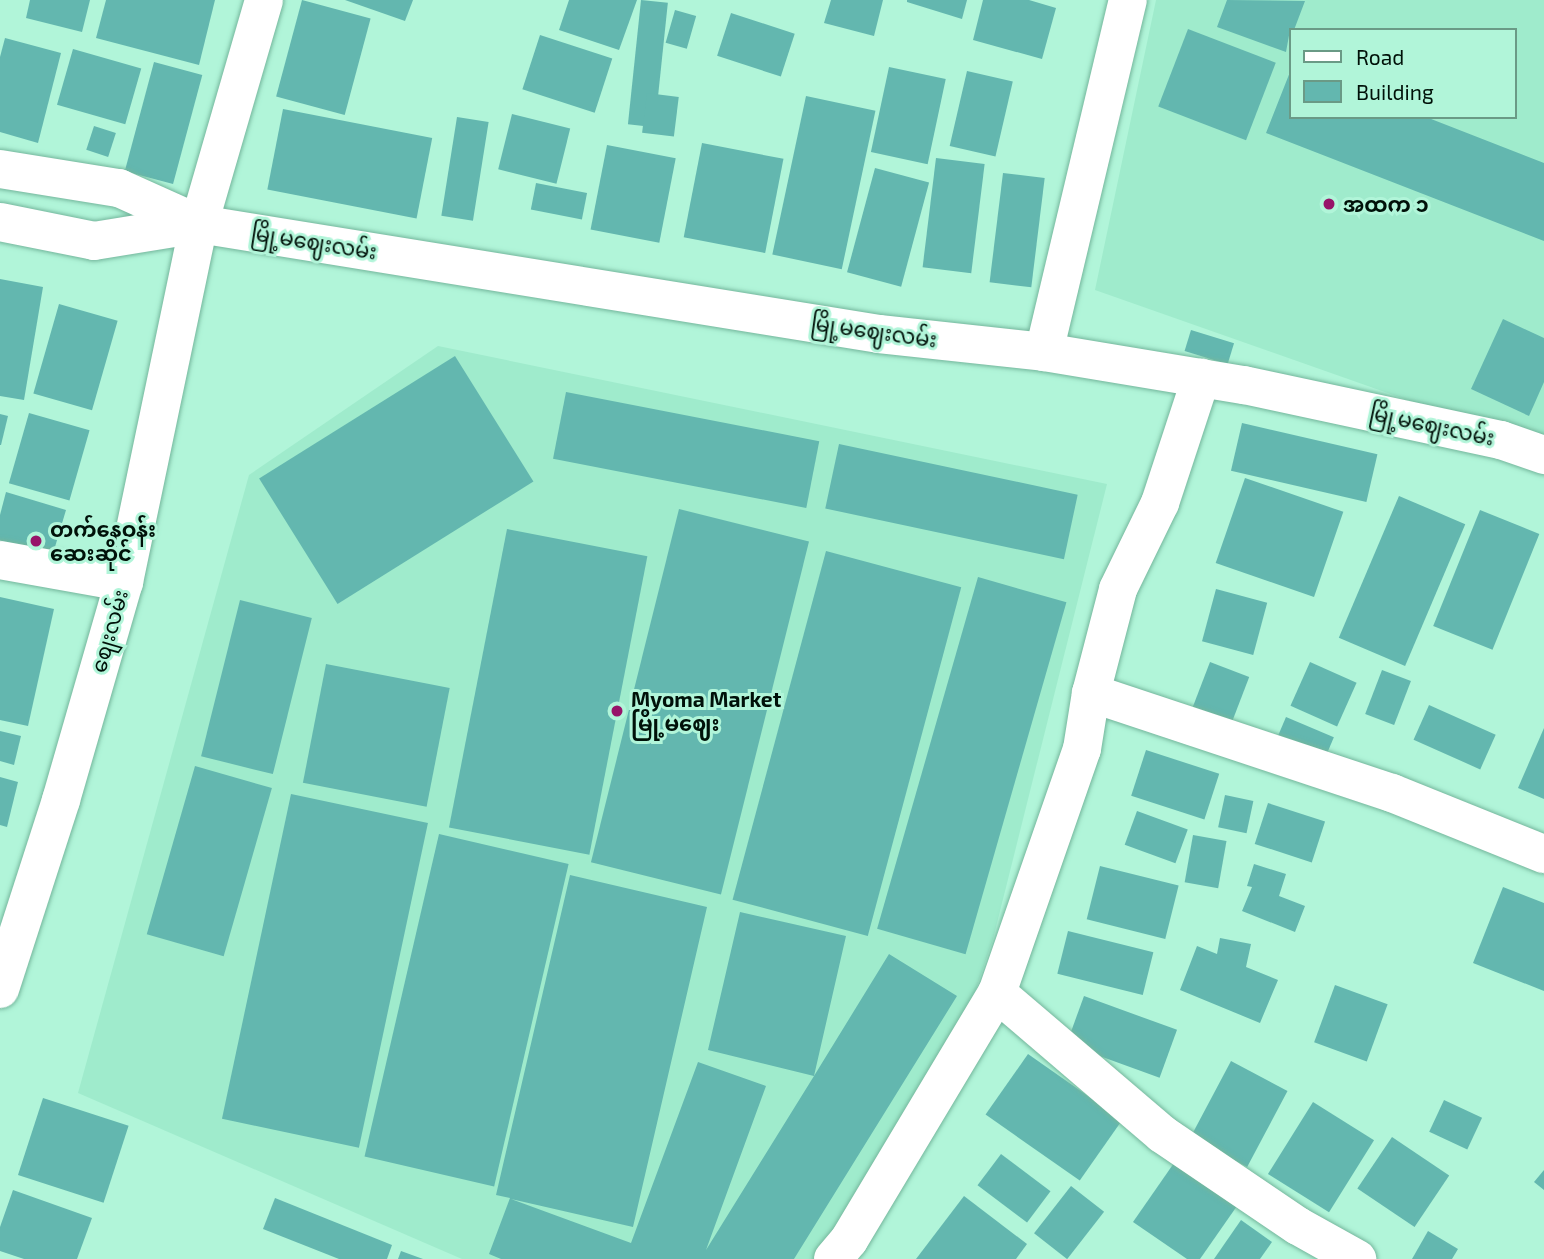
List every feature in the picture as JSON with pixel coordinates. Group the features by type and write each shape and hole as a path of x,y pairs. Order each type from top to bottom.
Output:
{"street":[{"name":"စျေးလမ်း","path":"0,989 11,918 61,800 124,582 199,224 264,0"},
{"path":"1044,352 1128,0"},
{"name":"မြို့မဈေးလမ်း","path":"0,169 119,188 199,224 879,334 1044,352 1201,378 1501,440 1544,455"},
{"name":"မြို့မဈေးလမ်း","path":"0,222 94,242 199,224"},
{"path":"833,1259 849,1240 997,993 1082,749 1091,693 1118,589 1160,503 1201,378"},
{"path":"0,560 124,582"},
{"path":"1091,693 1392,793 1544,854"},
{"path":"997,993 1162,1134 1298,1226 1357,1259"}],"shaded area":[{"name":"အထက ၁","path":"1156,0 1544,0 1544,448 1095,290"},
{"name":"Myoma Market မြို့မဈေး","path":"438,346 1107,484 993,939 924,1141 817,1259 462,1259 78,1093 249,475"}],"building":[{"path":"30,0 90,0 82,32 26,18"},
{"path":"106,0 215,0 199,65 96,38"},
{"path":"302,0 371,18 345,115 276,97"},
{"path":"345,0 413,0 405,21"},
{"path":"569,0 637,0 619,50 559,30"},
{"path":"641,0 668,3 655,127 628,124"},
{"path":"831,0 883,0 874,36 824,23"},
{"path":"907,0 967,0 962,19"},
{"path":"983,0 1029,0 1056,8 1042,59 973,40"},
{"path":"1227,0 1305,1 1295,28 1288,28 1286,52 1217,27"},
{"path":"675,10 696,16 687,49 666,43"},
{"path":"731,13 795,34 781,77 717,56"},
{"path":"1188,29 1276,63 1246,140 1158,106"},
{"path":"540,35 612,58 595,113 522,89"},
{"path":"5,38 61,53 38,143 0,132 0,57"},
{"path":"73,49 141,69 125,124 57,105"},
{"path":"154,62 202,75 173,184 125,171"},
{"path":"889,67 946,79 928,164 871,152"},
{"path":"967,71 1013,82 995,157 950,146"},
{"path":"1288,77 1288,119 1431,119 1544,163 1544,241 1266,133"},
{"path":"647,93 679,97 674,137 642,133"},
{"path":"806,96 875,111 842,269 772,254"},
{"path":"283,109 432,138 417,218 267,189"},
{"path":"512,114 570,129 556,184 498,169"},
{"path":"457,117 489,122 473,221 441,216"},
{"path":"94,126 116,133 108,157 86,150"},
{"path":"702,143 783,159 765,253 684,237"},
{"path":"607,145 676,158 659,243 591,229"},
{"path":"936,158 985,164 971,273 923,267"},
{"path":"875,168 929,182 901,287 847,272"},
{"path":"1003,173 1045,178 1031,287 990,282"},
{"path":"536,183 587,193 582,219 531,210"},
{"path":"0,279 43,287 24,400 0,396"},
{"path":"59,304 118,321 92,410 33,393"},
{"path":"1503,319 1544,338 1544,382 1529,416 1471,389"},
{"path":"1191,330 1234,343 1228,364 1185,351"},
{"path":"455,356 533,482 338,604 259,478"},
{"path":"566,392 819,441 806,508 553,459"},
{"path":"29,413 90,430 69,501 9,483"},
{"path":"0,414 8,416 1,445 0,445"},
{"path":"1242,423 1377,454 1366,502 1231,471"},
{"path":"839,444 1078,495 1064,559 825,509"},
{"path":"1245,478 1343,512 1314,597 1216,563"},
{"path":"6,492 66,510 52,557 0,542 0,515"},
{"path":"1399,496 1465,524 1405,666 1339,638"},
{"path":"679,509 809,541 721,895 591,862"},
{"path":"1480,510 1539,534 1493,650 1433,626"},
{"path":"507,529 647,556 589,855 449,827"},
{"path":"826,551 961,587 868,936 733,900"},
{"path":"978,577 1066,602 966,954 877,929"},
{"path":"1216,589 1267,603 1253,655 1202,641"},
{"path":"0,597 54,609 28,726 0,720"},
{"path":"240,600 312,618 273,774 201,756"},
{"path":"1210,662 1249,677 1228,731 1189,716"},
{"path":"1310,662 1357,683 1337,727 1290,706"},
{"path":"326,664 450,688 427,807 303,783"},
{"path":"1382,670 1411,681 1394,725 1365,714"},
{"path":"1429,705 1496,735 1480,769 1414,740"},
{"path":"1286,717 1334,737 1324,760 1276,740"},
{"path":"1544,728 1544,799 1518,788"},
{"path":"0,731 21,736 14,765 0,761"},
{"path":"1146,750 1219,774 1204,819 1131,796"},
{"path":"195,766 272,788 224,956 147,934"},
{"path":"0,777 18,782 7,827 0,825"},
{"path":"291,794 428,823 359,1148 222,1119"},
{"path":"1225,795 1253,801 1247,833 1218,827"},
{"path":"1268,803 1325,822 1312,862 1255,844"},
{"path":"1137,811 1188,829 1175,863 1125,845"},
{"path":"439,834 569,864 494,1186 365,1157"},
{"path":"1193,835 1226,841 1218,888 1185,882"},
{"path":"1254,864 1286,874 1279,896 1305,906 1295,932 1242,911 1252,887 1247,886"},
{"path":"1100,866 1179,886 1165,939 1087,919"},
{"path":"570,875 707,907 633,1227 511,1199 631,1243 698,1062 766,1086 706,1250 889,954 957,996 794,1259 501,1259 489,1254 510,1198 496,1195"},
{"path":"1503,887 1544,903 1544,991 1473,963"},
{"path":"740,912 846,936 814,1076 708,1050"},
{"path":"1068,931 1153,952 1143,995 1057,974"},
{"path":"1220,938 1251,944 1246,967 1278,980 1260,1023 1180,990 1197,946 1217,954"},
{"path":"1335,985 1388,1004 1367,1061 1314,1042"},
{"path":"1084,996 1177,1030 1160,1078 1067,1044"},
{"path":"1028,1054 1122,1120 1080,1181 986,1115"},
{"path":"1231,1061 1288,1091 1247,1167 1191,1137"},
{"path":"43,1098 129,1126 104,1203 18,1175"},
{"path":"1444,1100 1482,1118 1467,1149 1429,1132"},
{"path":"1313,1102 1374,1140 1329,1212 1268,1174"},
{"path":"1392,1137 1449,1176 1415,1227 1357,1188"},
{"path":"1001,1154 1051,1191 1027,1222 978,1185"},
{"path":"1174,1163 1237,1206 1200,1259 1187,1259 1133,1222"},
{"path":"1544,1170 1544,1190 1534,1182"},
{"path":"1071,1186 1104,1212 1067,1259 1034,1233"},
{"path":"13,1190 92,1218 77,1259 24,1259 0,1251 0,1227"},
{"path":"964,1196 1027,1244 1016,1259 916,1259"},
{"path":"275,1198 392,1245 387,1259 339,1259 263,1229"},
{"path":"1241,1220 1272,1242 1260,1259 1214,1259"},
{"path":"1428,1231 1458,1249 1452,1259 1412,1259"},
{"path":"401,1251 423,1259 398,1259"}],"place":[{"name":"အထက ၁","path":"1329,204"},
{"name":"တက်နေဝန်း ဆေးဆိုင်","path":"36,541"},
{"name":"Myoma Market မြို့မဈေး","path":"617,711"}]}
